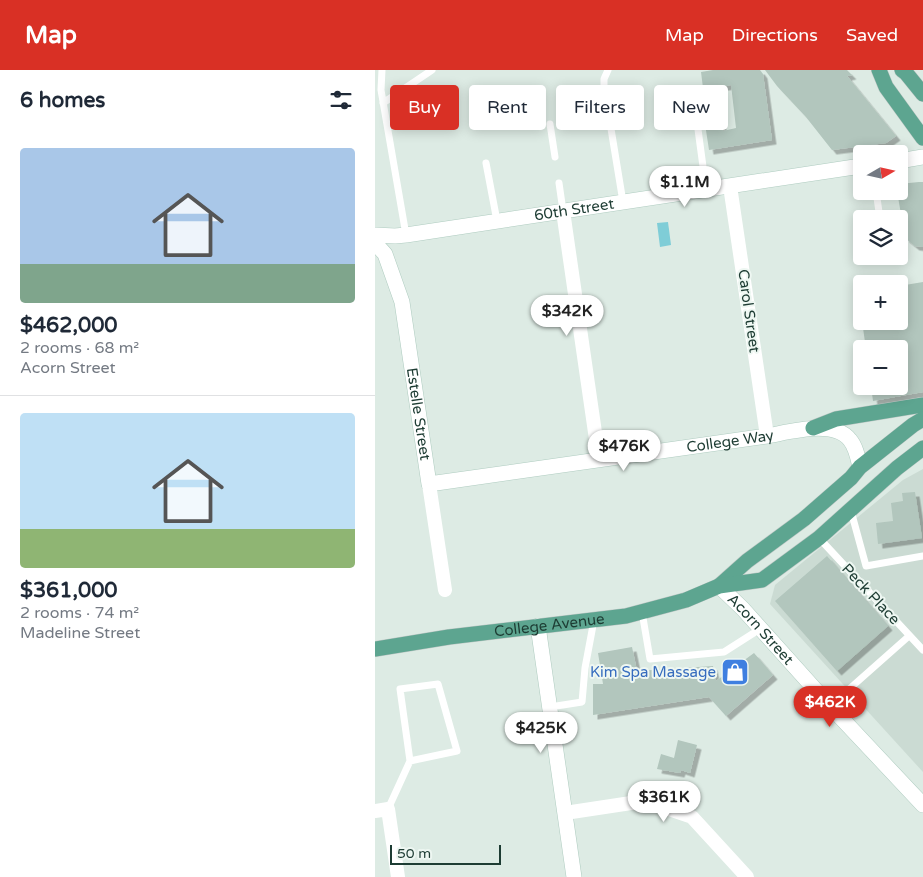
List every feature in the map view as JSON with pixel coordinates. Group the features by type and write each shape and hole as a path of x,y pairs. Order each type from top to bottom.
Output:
{"main road":[{"path":"879,70 886,87 923,138"},
{"path":"902,70 923,94"},
{"path":"813,428 836,419 923,405"},
{"name":"College Avenue","path":"719,586 747,562 804,519 851,478 860,466 923,419"},
{"name":"College Avenue","path":"375,649 449,637 626,616 686,600 719,586 762,580 819,538 897,468 923,450"}],"street":[{"path":"908,159 923,157"},
{"name":"60th Street","path":"375,235 406,235 853,167"},
{"name":"Carol Street","path":"731,186 767,436"},
{"path":"563,211 599,460"},
{"name":"Estelle Street","path":"375,243 385,254 402,302 445,590"},
{"name":"College Way","path":"429,484 813,428 836,429 850,440 860,466"},
{"name":"Acorn Street","path":"719,586 743,609 830,706 923,805"},
{"path":"538,626 574,877"},
{"path":"565,813 631,803 651,803 692,817 747,877"},
{"path":"381,810 398,877"}],"lane":[{"path":"382,70 381,90 406,235"},
{"path":"383,103 433,70"},
{"path":"608,70 604,78 604,86 623,202"},
{"path":"551,124 555,157"},
{"path":"698,130 706,190"},
{"path":"486,163 497,221"},
{"path":"559,184 563,211"},
{"path":"851,510 866,566 923,556"},
{"name":"Peck Place","path":"819,538 923,650"},
{"path":"642,612 650,659 724,652 760,629"},
{"path":"550,707 582,702 585,668 594,620"},
{"path":"830,706 909,636"},
{"path":"381,810 410,761 400,689 438,684 457,752 410,761"}],"shaded area":[{"path":"923,469 923,772 770,604 775,585 903,480"}],"water":[{"path":"668,222 671,245 660,247 657,223"}],"building":[{"path":"713,70 760,70 763,74 772,140 709,150 706,130 723,131 736,128 731,85 703,85 701,72"},
{"path":"765,70 847,70 852,75 847,76 896,136 886,143 853,145 853,147 832,150 806,117"},
{"path":"923,182 923,247 915,246 908,240 908,210 900,210 899,200 908,200 908,183"},
{"path":"923,282 923,392 908,395 908,340 865,340 863,330 908,330 908,284"},
{"path":"872,395 906,395 873,401"},
{"path":"915,492 922,538 878,544 876,523 893,521 891,503 903,501 902,493"},
{"path":"827,556 888,626 837,671 775,601"},
{"path":"632,647 637,671 713,666 716,681 754,653 773,675 726,716 709,697 593,715 593,684 603,684 598,653"},
{"path":"678,740 697,745 690,773 681,770 680,773 657,769 661,754 674,758"}],"place":[{"name":"Kim Spa Massage","path":"735,672"}]}
